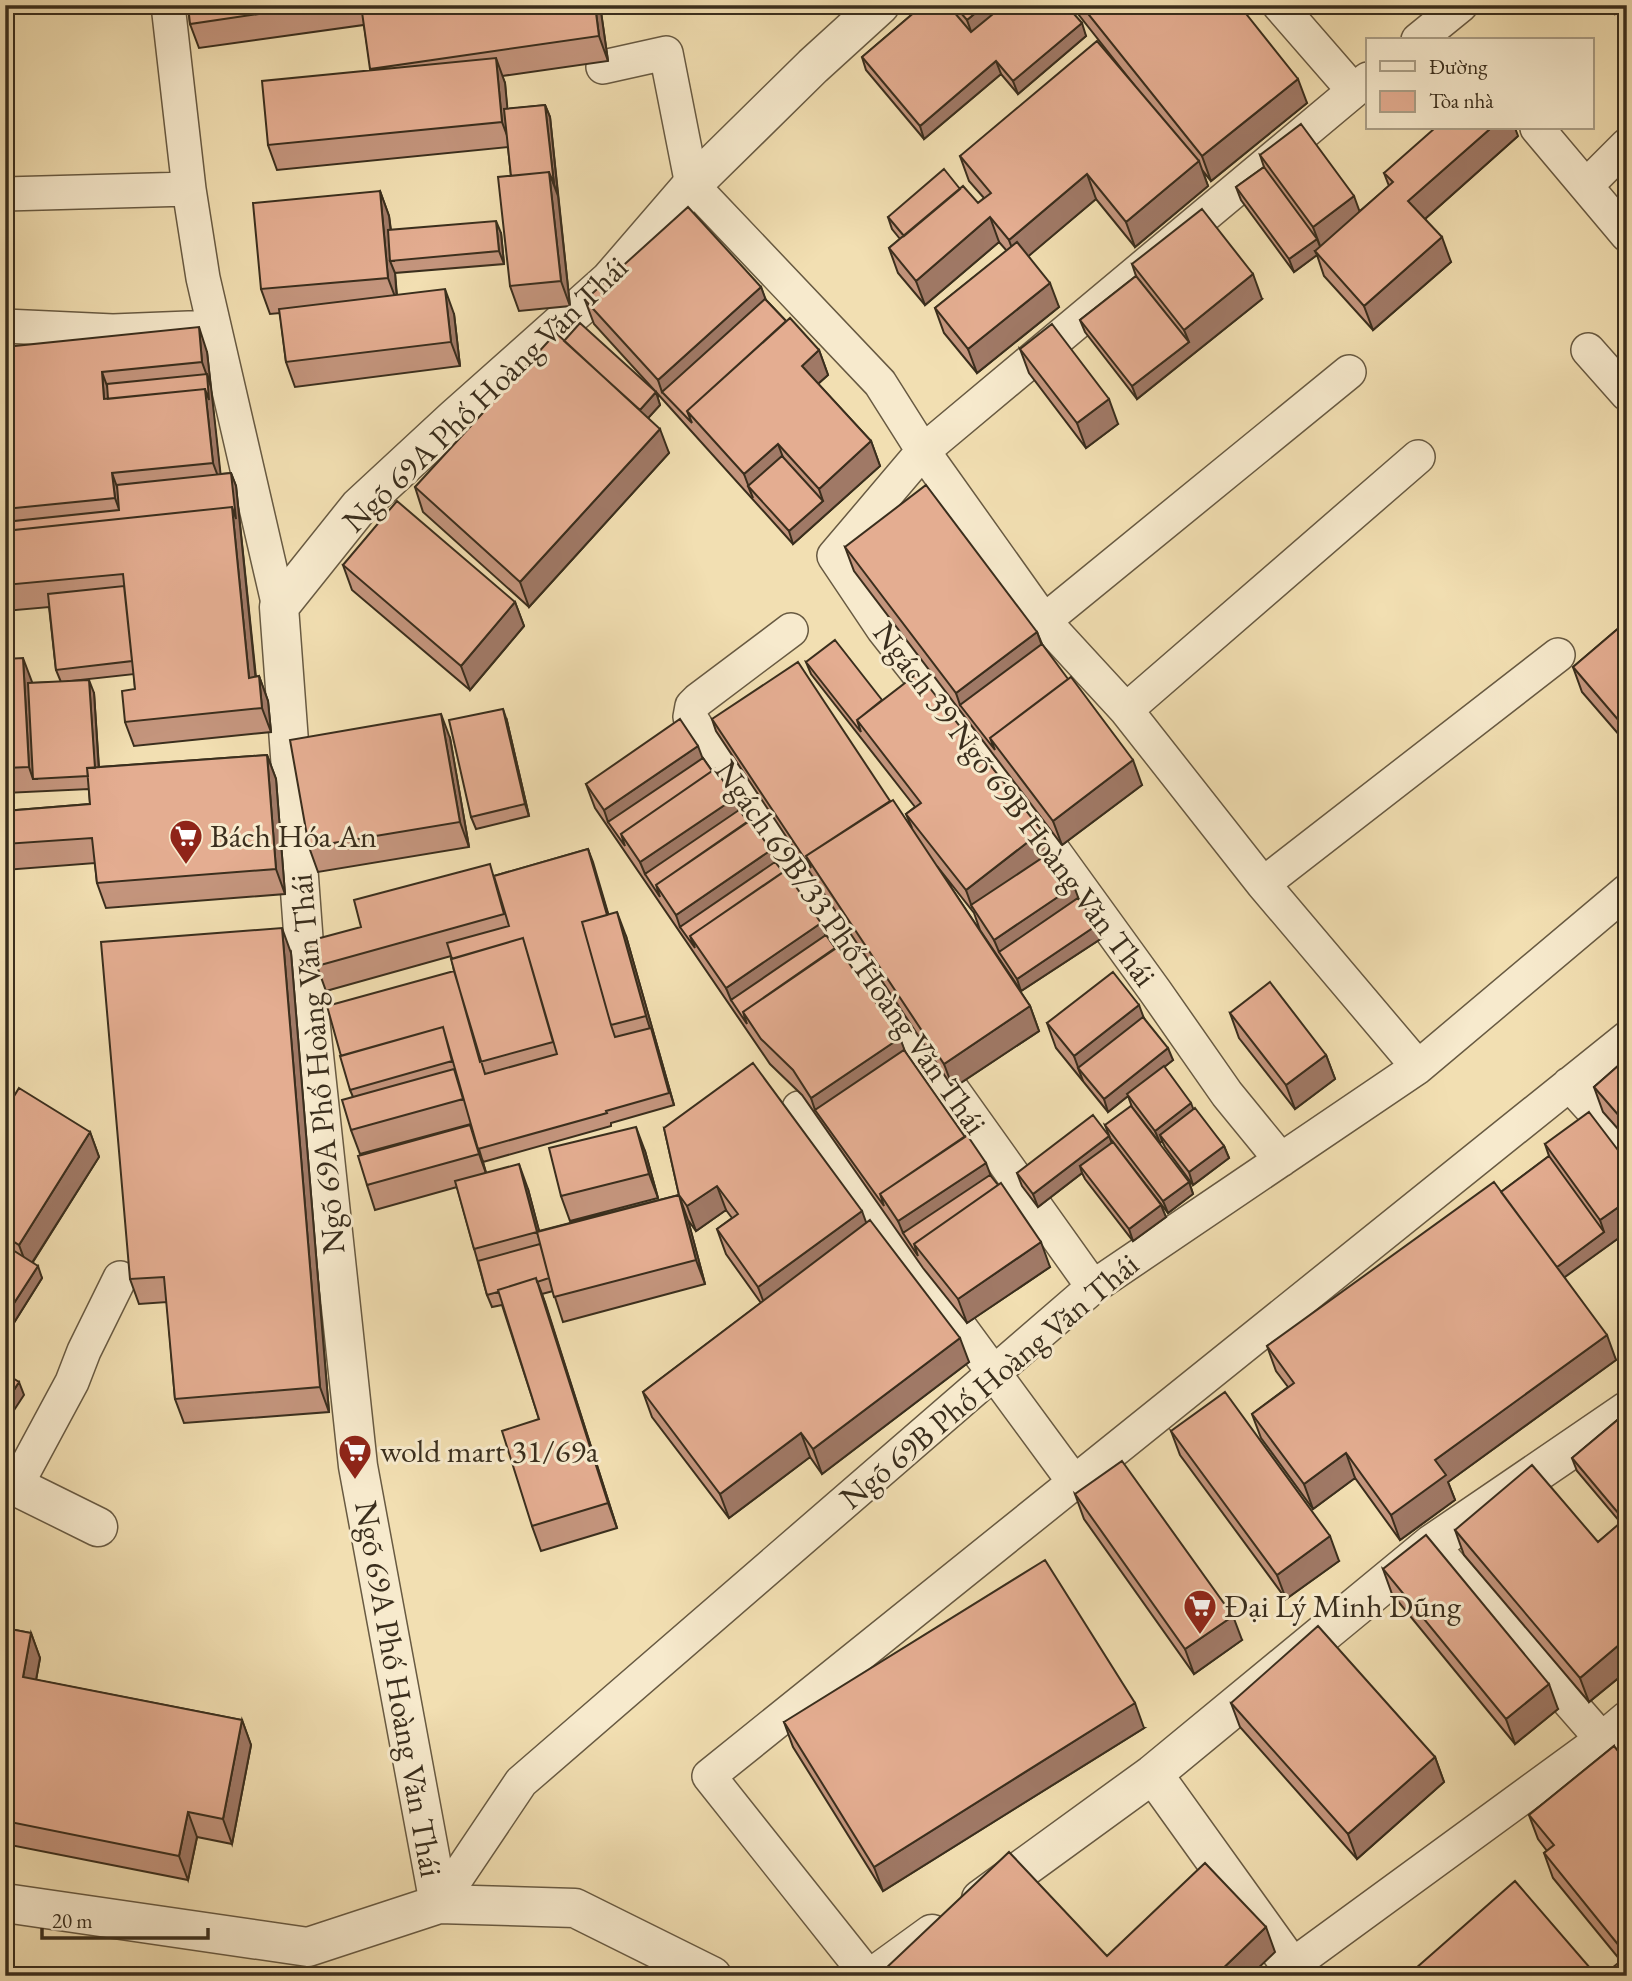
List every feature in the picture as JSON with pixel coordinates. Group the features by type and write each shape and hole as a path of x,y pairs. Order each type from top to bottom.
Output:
{"street":[{"name":"Ngõ 69A Phố Hoàng Văn Thái","path":"439,1904 358,1466 308,999 279,607 359,507 610,280 692,185 813,66 880,5"},
{"path":"874,1976 1153,1774 1432,1544 1627,1411"},
{"path":"11,1484 98,1527"},
{"path":"1153,1774 1294,1971"},
{"path":"5,1903 308,1961 439,1904 575,1908 712,1976"}],"lane":[{"path":"168,5 189,189 203,278 279,607"},
{"path":"923,451 1361,84 1279,5"},
{"path":"1422,38 1458,21"},
{"path":"603,67 666,53 692,185 880,383 923,451 1044,621 1126,710 1263,884 1418,1067"},
{"path":"1539,130 1627,235"},
{"path":"1586,186 1627,145"},
{"path":"5,194 189,189"},
{"path":"5,326 114,331 214,327"},
{"path":"1588,350 1627,394"},
{"path":"1044,621 1349,372"},
{"name":"Ngách 39 Ngõ 69B Hoàng Văn Thái","path":"923,451 834,555 883,629 1003,780 1227,1094 1281,1160"},
{"path":"1126,710 1418,457"},
{"name":"Ngách 69B/33 Phố Hoàng Văn Thái","path":"790,630 698,700 692,706 690,717 723,768 1093,1287"},
{"path":"1263,884 1558,655"},
{"name":"Ngõ 69B Phố Hoàng Văn Thái","path":"439,1904 522,1782 1093,1287 1418,1067 1627,891"},
{"path":"868,1976 709,1776 1627,1038"},
{"path":"1569,1084 1627,1148"},
{"path":"799,1108 1073,1482"},
{"path":"11,1484 72,1382 120,1278"},
{"path":"1432,1544 1627,1768"},
{"path":"1294,1971 1627,1718"}],"building":[{"path":"188,5 320,5 190,24"},
{"path":"361,5 595,5 599,36 370,69"},
{"path":"923,5 948,5 971,32 1004,5 1066,5 1082,23 1013,81 996,61 920,126 862,57"},
{"path":"954,5 985,5 967,20"},
{"path":"1081,5 1239,5 1298,79 1202,156"},
{"path":"1097,41 1199,161 1126,222 1087,174 1009,240 990,217 916,281 889,248 963,186 978,203 991,193 960,156"},
{"path":"496,58 502,122 268,145 262,81"},
{"path":"545,105 554,184 549,172 511,176 504,109"},
{"path":"1301,124 1354,196 1313,227 1260,155"},
{"path":"1433,130 1489,130 1408,201 1442,237 1364,306 1315,251 1393,182 1384,173"},
{"path":"1264,167 1317,239 1289,259 1236,187"},
{"path":"944,169 960,189 904,236 888,217"},
{"path":"549,172 561,281 510,286 498,177"},
{"path":"380,191 388,278 261,289 253,203"},
{"path":"688,207 761,287 658,380 585,300"},
{"path":"1202,209 1253,274 1184,330 1132,264"},
{"path":"496,221 499,251 390,261 388,230"},
{"path":"1017,242 1050,283 968,349 935,308"},
{"path":"1136,276 1189,342 1132,386 1080,320"},
{"path":"445,289 451,342 286,362 279,309"},
{"path":"765,299 786,321 687,411 692,423 662,392"},
{"path":"790,318 819,350 802,366 871,441 819,489 778,444 744,474 687,411"},
{"path":"580,323 656,392 640,410 564,341"},
{"path":"1052,324 1109,399 1077,423 1020,349"},
{"path":"199,327 202,362 102,372 104,399 205,389 213,463 112,473 115,498 5,509 5,347"},
{"path":"556,333 660,429 520,582 415,487"},
{"path":"207,374 209,400 205,389 108,399 107,384"},
{"path":"782,456 823,501 789,531 748,486"},
{"path":"231,473 236,519 232,507 5,531 5,522 119,510 117,485"},
{"path":"926,485 1037,632 956,693 845,547"},
{"path":"397,501 515,602 461,666 343,565"},
{"path":"232,507 249,678 259,676 262,708 125,722 122,691 135,689 123,574 5,585 5,531"},
{"path":"124,586 132,661 56,670 48,594"},
{"path":"1627,621 1627,716 1620,722 1573,667"},
{"path":"835,640 882,700 857,720 861,732 806,662"},
{"path":"1042,644 1068,679 990,738 995,750 960,705"},
{"path":"23,658 29,767 5,768 5,659"},
{"path":"798,662 890,801 806,856 811,868 712,719"},
{"path":"918,673 1042,831 966,890 906,814 921,803 857,720"},
{"path":"1071,677 1133,760 1053,821 990,738"},
{"path":"89,680 95,768 87,768 88,776 33,779 28,683"},
{"path":"503,709 525,804 471,817 449,720"},
{"path":"441,714 460,822 309,847 290,740"},
{"path":"680,719 698,746 604,810 586,784"},
{"path":"267,755 276,869 97,883 92,838 5,844 5,811 90,804 87,768"},
{"path":"703,758 712,771 621,834 625,846 608,822"},
{"path":"715,769 735,798 640,862 621,834"},
{"path":"893,800 1030,1006 944,1064 806,856"},
{"path":"739,810 748,822 656,885 660,897 645,874"},
{"path":"750,820 771,850 676,915 656,885"},
{"path":"588,849 607,915 582,922 611,1025 615,1037 651,1028 669,1093 478,1149 443,1027 341,1056 327,1006 454,971 485,1074 557,1054 523,938 452,959 447,943 509,926 494,876"},
{"path":"1051,852 1074,886 994,940 971,905"},
{"path":"775,862 783,872 690,936 695,948 680,927"},
{"path":"490,864 504,914 317,966 309,941 361,927 354,900"},
{"path":"785,871 821,923 726,988 690,936"},
{"path":"1078,898 1097,925 1017,979 999,952"},
{"path":"617,912 646,1016 611,1025 582,922"},
{"path":"282,928 320,1387 175,1399 164,1277 130,1279 101,942"},
{"path":"826,935 835,948 743,1012 747,1024 731,1000"},
{"path":"523,938 553,1042 480,1062 451,959"},
{"path":"838,947 900,1038 811,1098 793,1070 761,1039 743,1012"},
{"path":"1113,972 1139,1005 1074,1056 1047,1023"},
{"path":"1270,982 1326,1055 1286,1085 1230,1013"},
{"path":"1143,1017 1168,1048 1104,1099 1078,1068"},
{"path":"443,1027 452,1061 350,1090 340,1056"},
{"path":"904,1050 965,1137 880,1194 884,1206 815,1110"},
{"path":"1627,1058 1627,1125 1594,1087"},
{"path":"753,1063 862,1211 758,1287 717,1229 738,1214 717,1186 687,1206 679,1195 664,1128"},
{"path":"1164,1066 1191,1103 1155,1131 1127,1094"},
{"path":"454,1069 463,1099 351,1130 342,1100"},
{"path":"19,1088 90,1132 19,1245 5,1236 5,1111"},
{"path":"1131,1106 1189,1182 1163,1201 1105,1125"},
{"path":"1195,1108 1224,1146 1189,1172 1160,1135"},
{"path":"1589,1112 1627,1162 1627,1201 1600,1220 1545,1144"},
{"path":"1093,1115 1109,1136 1033,1194 1017,1173"},
{"path":"470,1125 479,1154 367,1185 358,1156"},
{"path":"636,1127 649,1174 561,1196 549,1148"},
{"path":"967,1135 986,1163 898,1221 880,1194"},
{"path":"1113,1142 1161,1205 1129,1229 1080,1166"},
{"path":"1549,1156 1604,1232 1557,1267 1501,1192"},
{"path":"519,1164 537,1232 474,1249 455,1181"},
{"path":"990,1175 998,1185 914,1244 918,1256 903,1233"},
{"path":"1494,1182 1607,1335 1435,1460 1446,1475 1391,1515 1346,1453 1304,1484 1252,1414 1294,1383 1267,1346"},
{"path":"1001,1183 1041,1242 958,1299 914,1244"},
{"path":"679,1195 696,1260 554,1297 537,1232"},
{"path":"870,1220 960,1338 813,1449 801,1433 720,1494 643,1392"},
{"path":"540,1244 549,1278 537,1282 536,1278 487,1295 478,1261"},
{"path":"8,1247 38,1266 5,1317 5,1252"},
{"path":"536,1278 608,1503 532,1526 502,1431 539,1419 498,1290"},
{"path":"5,1373 19,1382 5,1404"},
{"path":"1225,1392 1330,1536 1277,1575 1171,1431"},
{"path":"1627,1412 1627,1517 1624,1520 1572,1458"},
{"path":"1122,1461 1233,1616 1185,1649 1075,1494"},
{"path":"1532,1465 1598,1542 1627,1517 1627,1638 1580,1678 1455,1530"},
{"path":"1426,1535 1549,1684 1506,1719 1383,1569"},
{"path":"1045,1560 1135,1703 874,1867 784,1722"},
{"path":"1318,1626 1435,1757 1348,1834 1231,1703"},
{"path":"5,1628 31,1633 23,1677 242,1720 223,1819 188,1812 179,1856 5,1821"},
{"path":"1614,1746 1627,1762 1627,1941 1620,1947 1544,1853 1554,1845 1529,1815"},
{"path":"1009,1852 1107,1956 1205,1863 1266,1927 1215,1976 890,1976 884,1970"},
{"path":"1515,1881 1597,1976 1407,1976"},
{"path":"1627,1956 1627,1976 1602,1976"}],"place":[{"name":"Bách Hóa An","path":"186,866"},
{"name":"wold mart 31/69a","path":"355,1481"},
{"name":"Đại Lý Minh Dũng","path":"1200,1636"}]}
